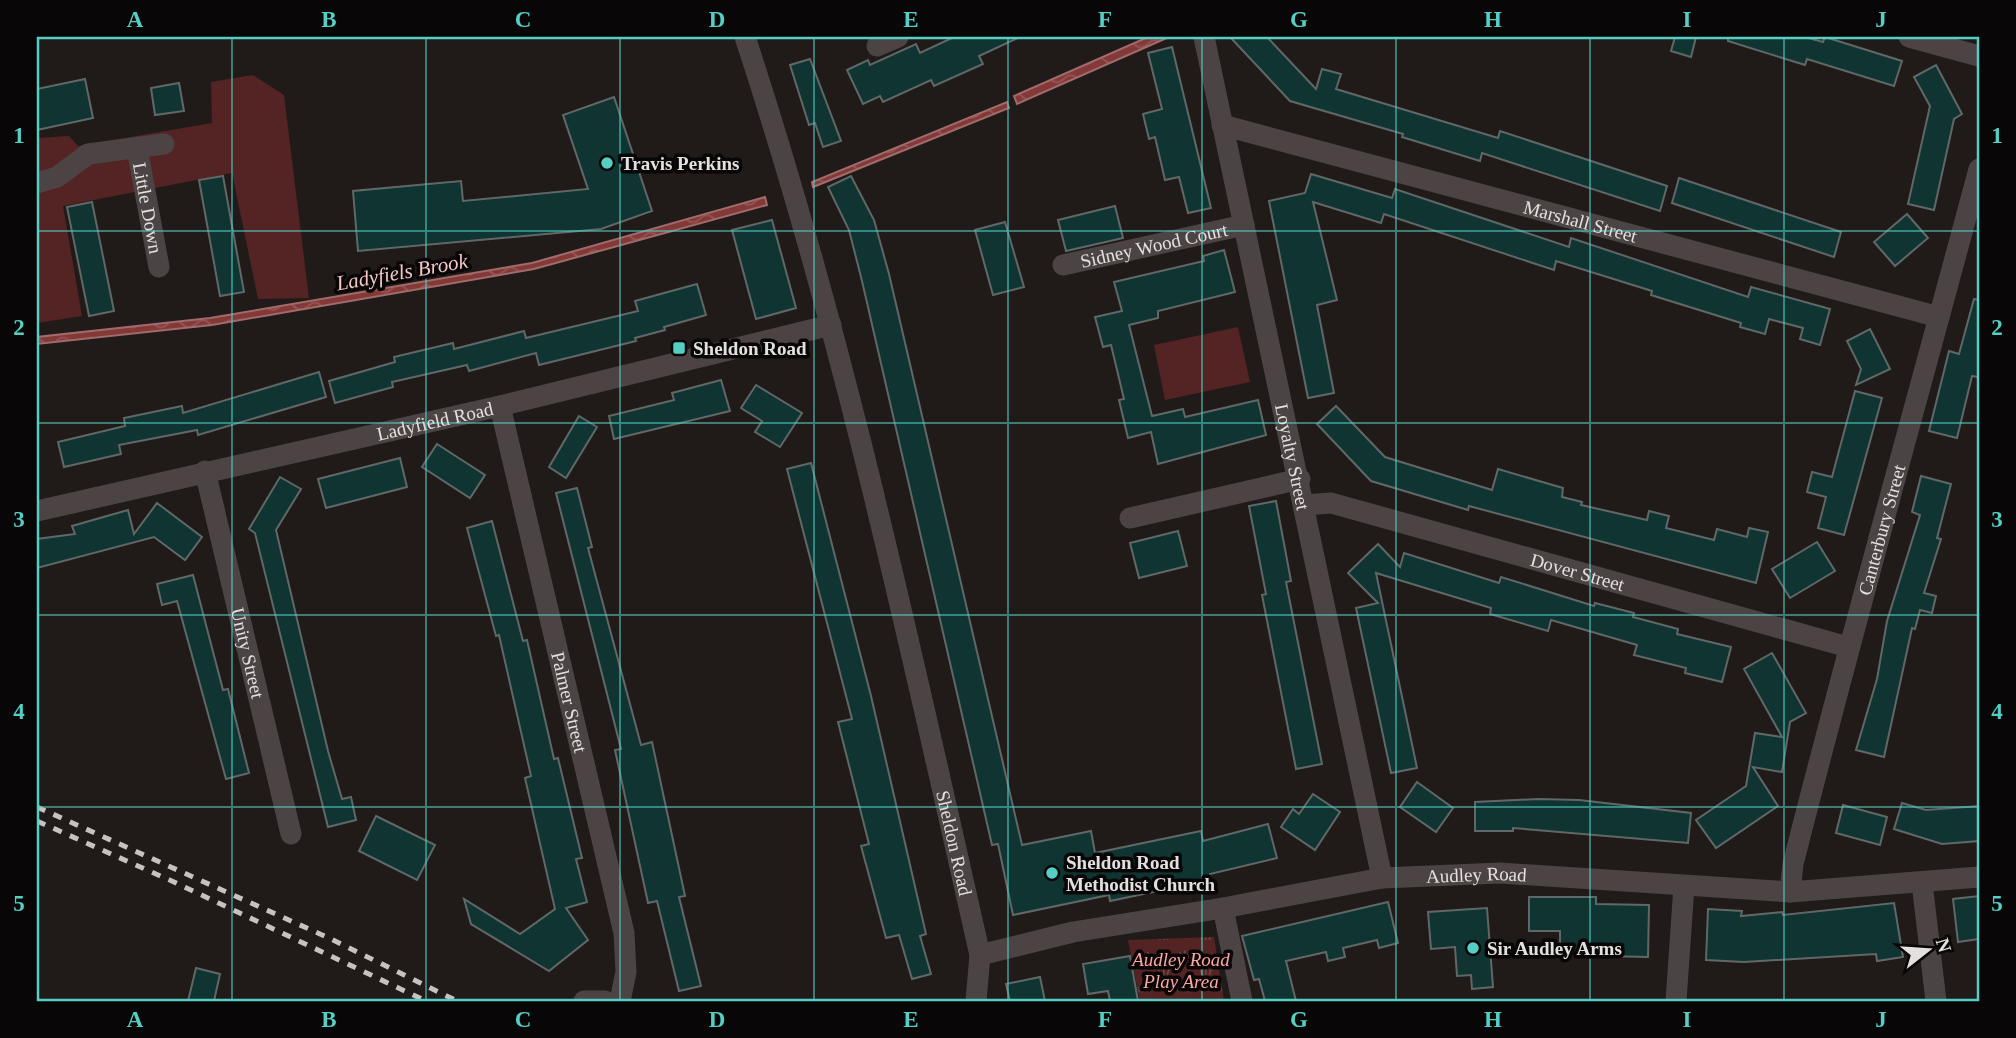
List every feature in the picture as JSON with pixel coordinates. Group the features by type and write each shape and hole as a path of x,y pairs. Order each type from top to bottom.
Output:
{"street":[{"name":"Sheldon Road","path":"745,37 831,325 893,570 981,955 976,1001"},
{"path":"877,46 898,37"},
{"name":"Loyalty Street","path":"1204,37 1300,479 1382,878"},
{"path":"1909,37 1979,56"},
{"name":"Marshall Street","path":"1222,125 1939,317"},
{"name":"Little Down","path":"37,183 53,180 88,154 164,144"},
{"name":"Little Down","path":"137,148 159,267"},
{"name":"Canterbury Street","path":"1790,892 1793,864 1848,648 1979,169"},
{"name":"Sidney Wood Court","path":"1063,265 1244,225"},
{"name":"Ladyfield Road","path":"37,511 500,406 831,325"},
{"name":"Palmer Street","path":"500,406 624,933 627,959 620,1001"},
{"name":"Unity Street","path":"205,471 291,834"},
{"path":"1130,518 1300,479"},
{"name":"Dover Street","path":"1305,505 1331,503 1848,648"},
{"name":"Audley Road","path":"981,955 1073,932 1223,908 1382,878 1500,873 1790,892 1979,877"},
{"path":"1922,883 1936,1001"},
{"path":"1676,1001 1684,886"},
{"path":"1223,908 1242,1001"},
{"path":"584,1001 604,1001"}],"green space":[{"path":"253,75 284,95 309,298 258,299 232,173 63,206 82,316 37,323 37,138 69,136 78,146 212,123 211,82"},
{"path":"1238,327 1250,382 1165,400 1154,345"},
{"name":"Audley Road Play Area","path":"1214,937 1224,1001 1140,1001 1128,940"}],"water":[{"path":"1148,37 1169,37 1017,104 1014,96"},
{"path":"1007,102 1009,108 813,187 812,182"},
{"path":"765,197 767,205 534,269 212,325 37,344 37,337 210,318 532,263"}],"building":[{"path":"954,37 1020,37 979,56 983,64 934,86 931,80 883,102 880,96 863,104 847,70 868,60 870,65 916,44 920,53"},
{"path":"1230,37 1267,37 1316,89 1322,69 1341,74 1336,89 1498,138 1500,131 1667,186 1660,211 1482,153 1480,161 1402,137 1403,134 1290,101"},
{"path":"1675,37 1696,37 1691,57 1671,51"},
{"path":"1728,37 1805,37 1823,42 1825,37 1902,61 1894,86 1807,59 1805,65 1728,41"},
{"path":"1172,47 1211,208 1188,213 1179,177 1165,180 1155,137 1149,139 1143,114 1162,109 1148,53"},
{"path":"810,59 841,141 823,147 815,123 809,125 790,65"},
{"path":"1936,65 1962,114 1954,119 1934,210 1908,204 1930,106 1914,77"},
{"path":"85,79 93,118 37,130 37,89"},
{"path":"179,83 184,111 155,115 151,88"},
{"path":"614,97 652,211 601,229 358,251 353,191 461,181 463,201 588,189 563,115"},
{"path":"1311,174 1392,198 1395,189 1569,247 1571,238 1748,297 1751,287 1830,309 1820,345 1800,339 1803,328 1769,319 1765,334 1740,327 1741,323 1651,295 1652,291 1556,261 1554,270 1384,214 1381,223 1313,202 1337,300 1317,305 1334,393 1308,398 1269,201 1305,193"},
{"path":"223,176 244,292 220,296 199,180"},
{"path":"851,176 874,220 889,274 1022,845 1091,831 1095,853 1201,831 1203,841 1268,824 1277,858 1210,874 1211,880 1110,901 1109,895 1013,915 998,844 992,845 862,281 849,230 828,187"},
{"path":"1679,178 1841,232 1834,257 1672,203"},
{"path":"92,202 114,311 89,316 67,207"},
{"path":"1115,206 1123,238 1066,251 1058,220"},
{"path":"1907,214 1928,238 1895,266 1874,242"},
{"path":"772,220 796,308 756,319 732,230"},
{"path":"1005,222 1024,287 993,295 975,230"},
{"path":"1224,250 1235,292 1158,311 1158,318 1129,325 1152,416 1183,409 1185,417 1258,400 1266,435 1158,464 1151,432 1128,438 1119,400 1124,399 1111,345 1103,347 1095,317 1122,311 1114,282 1204,261 1203,256"},
{"path":"697,284 706,315 664,327 665,330 635,338 636,341 539,365 536,353 469,371 467,365 392,382 393,387 335,403 329,381 395,362 394,357 453,343 454,349 524,331 526,338 638,311 635,301"},
{"path":"1974,299 1979,300 1979,377 1972,376 1957,438 1929,431 1949,351 1959,354"},
{"path":"1870,329 1890,369 1856,385 1861,369 1847,341"},
{"path":"319,372 326,397 198,435 197,430 119,445 121,454 64,467 58,442 125,426 124,418 182,406 183,413"},
{"path":"721,380 730,411 614,439 609,416 674,400 672,393"},
{"path":"756,385 802,413 780,447 755,432 762,421 741,408"},
{"path":"1855,391 1882,398 1844,535 1818,528 1826,497 1807,492 1812,472 1832,477"},
{"path":"1336,406 1385,457 1492,490 1498,469 1563,488 1562,497 1582,502 1581,505 1647,520 1649,511 1669,516 1666,528 1714,540 1717,529 1747,537 1749,528 1768,532 1756,583 1469,506 1468,510 1371,481 1317,424"},
{"path":"579,416 597,427 566,478 549,467"},
{"path":"437,444 485,475 470,498 422,467"},
{"path":"400,458 407,487 326,508 318,479"},
{"path":"811,463 871,696 926,934 920,936 931,974 912,979 899,935 886,938 861,846 869,844 838,722 852,719 787,469"},
{"path":"1921,476 1951,484 1937,538 1941,539 1924,593 1936,596 1932,613 1920,610 1915,629 1912,628 1884,757 1856,750 1877,679 1887,621 1920,515 1912,512"},
{"path":"280,477 301,489 276,530 328,751 342,799 351,797 356,820 328,827 255,533 249,529"},
{"path":"577,488 592,547 588,548 641,745 652,742 685,896 679,897 701,986 679,991 657,901 648,903 615,750 621,749 556,493"},
{"path":"1276,501 1291,581 1286,582 1322,764 1296,769 1262,595 1266,594 1249,506"},
{"path":"157,503 202,537 185,560 154,537 37,568 37,539 75,534 72,526 128,510 134,534"},
{"path":"492,521 523,641 527,640 554,759 558,758 582,858 576,859 587,902 566,908 588,940 549,971 471,924 464,899 520,934 555,909 525,778 531,776 499,635 496,636 467,528"},
{"path":"1178,531 1187,566 1139,578 1130,543"},
{"path":"1817,542 1835,571 1790,598 1772,569"},
{"path":"1378,544 1400,567 1404,553 1499,583 1501,577 1594,606 1595,603 1634,613 1633,617 1678,629 1677,634 1731,647 1722,682 1685,673 1686,668 1634,655 1637,645 1551,620 1548,631 1490,614 1491,608 1376,573 1417,768 1391,773 1356,608 1378,603 1348,573"},
{"path":"193,575 223,690 228,689 249,773 226,779 177,601 162,605 157,584"},
{"path":"1772,653 1806,713 1790,722 1782,772 1753,767 1778,806 1716,848 1696,820 1746,786 1755,733 1782,737 1744,669"},
{"path":"1417,782 1453,808 1436,832 1400,807"},
{"path":"1313,794 1340,812 1315,850 1281,827 1293,809 1299,814"},
{"path":"1579,800 1691,813 1688,843 1513,828 1513,831 1475,831 1475,802"},
{"path":"1902,803 1926,810 1979,806 1979,841 1942,844 1894,829"},
{"path":"1843,805 1887,817 1880,845 1836,833"},
{"path":"376,816 435,845 417,880 359,851"},
{"path":"1979,896 1979,939 1958,942 1953,899"},
{"path":"1529,897 1596,897 1596,904 1649,905 1648,957 1603,956 1603,948 1560,948 1560,931 1529,931"},
{"path":"1388,902 1398,943 1379,948 1377,940 1343,948 1345,957 1328,961 1326,952 1286,961 1296,1001 1265,1001 1259,979 1254,980 1242,936"},
{"path":"1894,903 1903,957 1877,961 1876,954 1744,962 1706,960 1708,909 1742,911 1741,916 1782,912 1783,915"},
{"name":"Sir Audley Arms","path":"1487,908 1493,987 1472,989 1471,975 1457,976 1455,947 1431,949 1428,912"},
{"path":"1130,956 1138,1001 1110,1001 1108,991 1088,994 1083,964"},
{"path":"196,968 220,974 214,1001 188,1001"},
{"path":"1040,977 1045,1001 1010,1001 1006,984"}],"railway":[{"path":"37,807 329,938 457,1001"},
{"path":"37,821 174,882 426,1001"}],"place":[{"name":"Travis Perkins","path":"607,163"},
{"name":"Sheldon Road","path":"679,348"},
{"name":"Sheldon Road Methodist Church","path":"1052,873"},
{"name":"Sir Audley Arms","path":"1473,948"}],"water label":[{"name":"Ladyfiels Brook","path":"402,272"}]}
